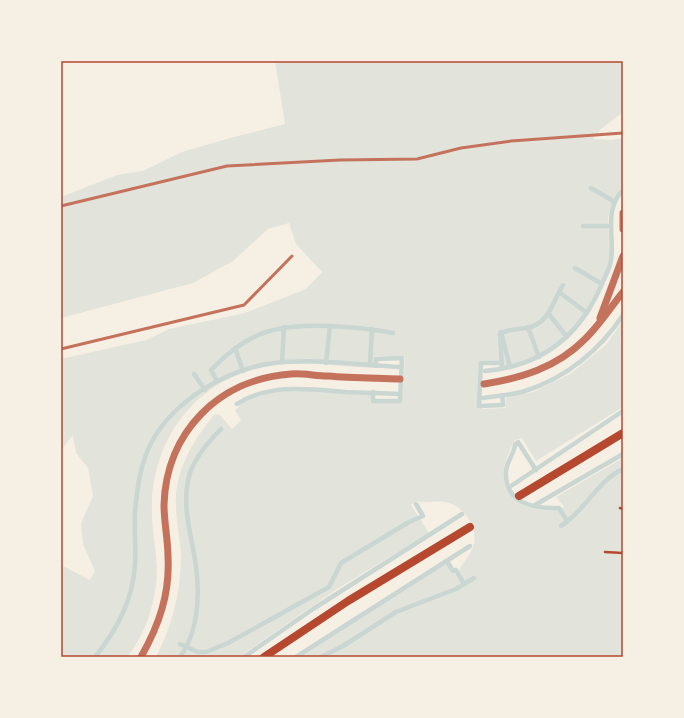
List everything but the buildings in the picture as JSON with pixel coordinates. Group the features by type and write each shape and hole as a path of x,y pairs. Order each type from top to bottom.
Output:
{"main road":[{"path":"518,496 623,433"},
{"path":"264,657 348,601 470,527"}],"street":[{"path":"623,213 623,228"},
{"path":"597,325 623,256"},
{"path":"484,384 520,378 546,367 565,356 584,340 623,292"},
{"path":"141,657 152,637 162,611 167,586 168,557 164,507 166,480 178,446 194,421 212,404 234,389 259,379 292,374 400,379"}],"lane":[{"path":"61,206 227,166 340,160 417,159 461,148 511,141 623,133"},
{"path":"61,349 244,305 292,256"}],"path":[{"path":"604,552 623,553"}],"shaded area":[{"path":"275,61 623,61 623,112 601,129 593,139 611,140 623,138 624,183 622,190 612,205 609,213 608,224 610,259 606,270 582,317 562,339 550,348 504,367 503,362 481,362 478,407 483,409 505,408 506,397 533,392 570,374 607,344 623,320 623,407 536,461 522,438 515,440 506,460 504,473 505,484 509,493 516,500 533,509 554,510 564,507 556,497 623,458 623,657 299,657 447,563 453,574 459,571 469,556 474,543 473,527 465,513 452,504 445,502 417,501 411,505 429,533 337,589 239,657 156,657 167,632 178,594 181,554 176,506 178,481 186,457 206,425 214,415 219,414 232,429 241,420 235,411 246,402 261,395 279,392 319,390 372,393 371,402 402,403 405,357 375,356 373,368 317,364 285,364 258,368 233,377 210,390 191,406 175,426 163,450 155,475 152,511 157,569 155,592 153,604 140,638 127,657 61,657 61,565 90,580 95,571 83,544 81,523 93,496 88,468 76,453 73,435 61,450 61,359 146,340 169,329 245,313 306,289 322,272 296,244 289,223 268,229 233,261 193,283 61,318 61,197 117,175 143,171 182,152 285,124"}],"waterway":[{"path":"591,188 615,202"},
{"path":"485,371 524,363 541,355 556,346 581,320 592,304 609,267 612,251 611,215 613,206 623,190"},
{"path":"583,226 611,226"},
{"path":"575,268 602,284"},
{"path":"502,368 500,334 509,330 534,326 540,322 550,311 563,285"},
{"path":"559,292 587,313"},
{"path":"548,313 567,337"},
{"path":"483,398 525,391 554,379 593,351 604,340 623,315"},
{"path":"217,381 211,370 238,346 251,338 264,333 279,329 311,326 377,330 393,333"},
{"path":"326,363 330,326"},
{"path":"282,362 284,327"},
{"path":"528,327 539,357"},
{"path":"370,365 372,329"},
{"path":"501,332 510,367"},
{"path":"235,348 243,371"},
{"path":"373,392 373,401 400,401 402,358 376,359 376,366"},
{"path":"95,657 117,625 131,590 135,565 135,513 142,468 151,443 161,427 173,413 204,389 238,372 256,366 305,361 401,367"},
{"path":"502,363 481,363 479,406 503,405 502,395"},
{"path":"194,374 205,390"},
{"path":"237,404 249,397 263,393 290,389 399,394"},
{"path":"511,486 623,411"},
{"path":"180,657 191,637 194,626 198,590 196,566 186,509 187,485 190,473 199,455 221,429"},
{"path":"536,470 518,442 515,445 506,471 510,491 523,502 531,505 559,508 567,521"},
{"path":"535,505 623,454"},
{"path":"561,526 577,512 598,488 614,474 623,469"},
{"path":"180,644 198,652 206,652 228,643 329,587 341,563 409,522 423,516 416,504"},
{"path":"244,657 313,609 462,514"},
{"path":"296,657 470,546"},
{"path":"447,561 453,571 456,570 464,584"},
{"path":"321,657 343,646 396,612 456,589 474,578"}]}
